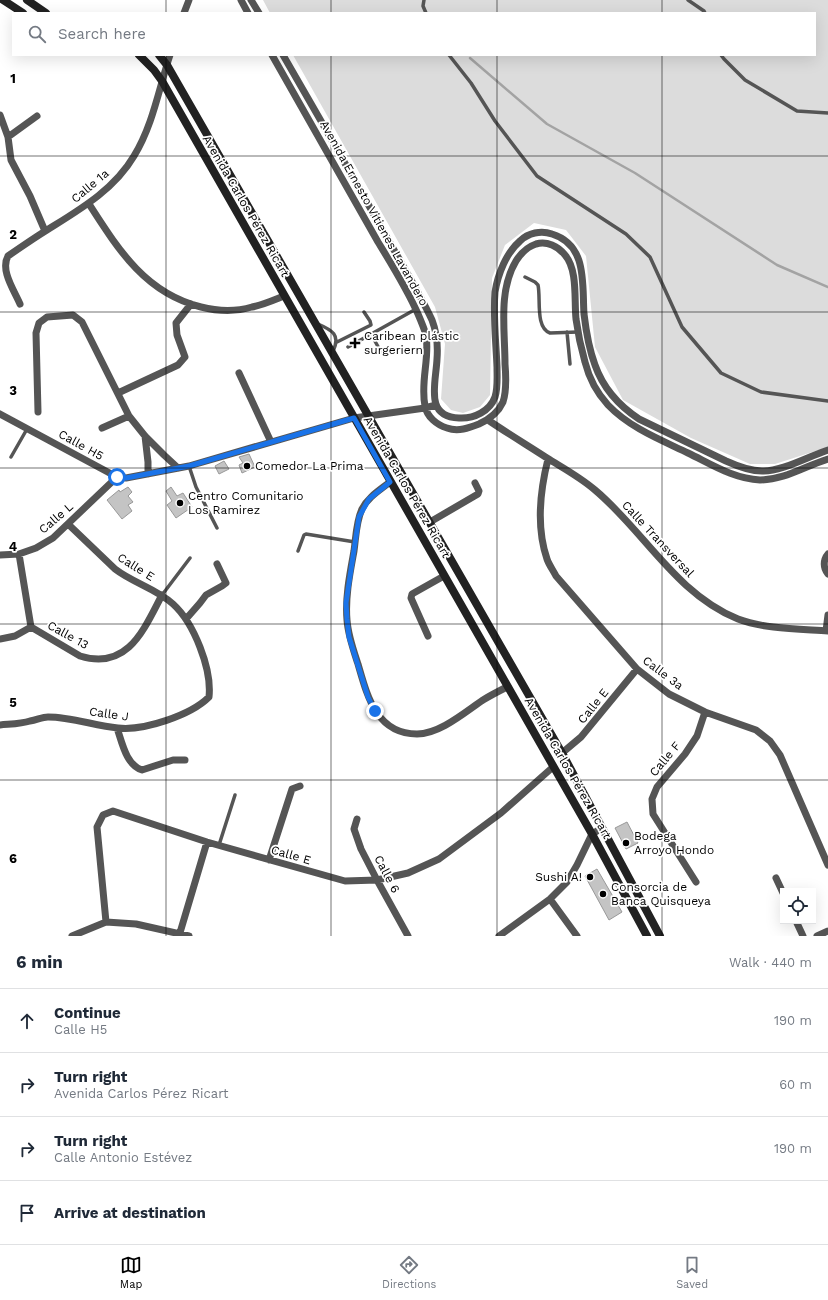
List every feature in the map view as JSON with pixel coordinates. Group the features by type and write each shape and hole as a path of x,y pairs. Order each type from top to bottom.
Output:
{"main road":[{"path":"3,0 21,12"},
{"path":"27,0 45,12"},
{"name":"Avenida Carlos Pérez Ricart","path":"140,56 154,70 162,82 592,834 647,936"},
{"name":"Avenida Carlos Pérez Ricart","path":"160,56 167,65 316,323 562,753 660,936"}],"street":[{"path":"184,12 189,0"},
{"path":"241,0 247,12"},
{"path":"251,0 258,12"},
{"name":"Calle 1a","path":"20,304 6,271 5,261 8,256 89,204 108,188 124,171 134,156 145,133 170,56"},
{"name":"Avenida Ernesto Vitienes Lavandero","path":"273,56 416,310 426,338 424,388 425,408"},
{"name":"Avenida Ernesto Vitienes Lavandero","path":"284,56 404,266 432,322 438,342 438,358 434,395 436,405"},
{"path":"0,115 8,137 12,160 45,231"},
{"path":"8,137 37,116"},
{"path":"89,204 111,237 136,269 160,289 174,298 212,309 240,309 251,308 284,296"},
{"path":"117,477 126,478 189,466 354,418 369,417 436,405 443,414 450,417 471,417 481,413 490,406 495,397 497,384 495,294 500,275 508,254 522,238 541,232 562,238 571,246 577,255 583,276 584,314 594,364 599,376 613,398 630,413 639,419 737,466 753,470 764,471 775,469 828,450"},
{"path":"425,408 432,420 454,430 464,429 488,420 495,414 503,401 506,380 505,292 507,280 517,259 523,251 530,246 546,242 553,245 566,255 572,268 578,332 590,377 602,398 627,422 735,475 752,479 769,479 787,475 828,459"},
{"path":"118,393 178,365 183,361 185,357 177,335 176,323 191,304"},
{"path":"38,412 36,333 39,323 47,317 73,315 82,322 130,416 145,436 178,468"},
{"path":"239,373 271,442"},
{"path":"495,397 503,401"},
{"name":"Calle H5","path":"0,414 117,477"},
{"path":"102,428 130,416"},
{"name":"Calle Transversal","path":"488,420 577,476 596,490 687,587 714,608 739,620 770,626 827,631"},
{"path":"145,436 148,474"},
{"name":"Calle 3a","path":"548,459 543,481 540,506 543,538 548,560 556,576 637,669 669,694 705,712 756,730 770,741 780,755 828,865"},
{"path":"735,475 737,466"},
{"name":"Calle L","path":"0,556 19,554 36,548 53,538 117,477"},
{"path":"390,482 369,499 363,507 359,517 346,603 349,637 368,697 375,711 384,722 405,733 417,734 431,732 451,722 483,700 507,687"},
{"path":"430,522 478,494 475,483"},
{"name":"Calle E","path":"68,524 115,569 123,575 162,595 174,604 186,619 197,639 207,665 210,682 209,697"},
{"name":"Calle 13","path":"19,554 31,627 80,656 88,659 104,659 128,650 142,632 162,595"},
{"path":"828,554 824,562 824,567 828,574"},
{"path":"186,619 206,595 226,583 226,580 217,564"},
{"path":"428,636 411,598 412,594 444,576"},
{"path":"827,631 828,615"},
{"path":"0,639 15,636 31,627"},
{"name":"Calle E","path":"562,753 581,737 637,669"},
{"name":"Calle J","path":"0,725 48,717 78,720 118,728 137,728 155,724 180,714 197,706 209,697"},
{"name":"Calle F","path":"696,882 653,814 652,799 657,786 685,754 697,736 705,712"},
{"path":"118,728 123,747 130,760 137,768 142,770 173,760 185,760"},
{"name":"Calle E","path":"106,922 97,827 103,815 113,811 219,846 345,881 377,880 408,873 439,859 501,813 553,767"},
{"path":"269,860 292,789 300,786"},
{"name":"Calle 6","path":"357,819 354,829 361,849 408,936"},
{"path":"499,936 550,899 567,882 592,834 602,828"},
{"path":"180,935 207,842"},
{"path":"776,878 781,888"},
{"path":"550,899 578,936"},
{"path":"72,936 106,922 136,924 189,936"},
{"path":"797,924 803,936"},
{"path":"817,936 828,931"}],"lane":[{"path":"424,0 423,6 426,12"},
{"path":"688,0 704,12"},
{"path":"450,56 471,83 495,121 537,176 626,234 650,257 682,327 721,373 761,392 828,401"},
{"path":"722,56 745,80 797,111 828,113"},
{"path":"525,277 538,285 540,316 543,328 550,333 578,332"},
{"path":"348,347 416,310"},
{"path":"332,352 337,342 371,325 364,312"},
{"path":"316,323 329,328 337,342"},
{"path":"567,332 570,364"},
{"path":"371,334 381,352"},
{"path":"11,457 27,429"},
{"path":"189,466 196,487 217,528"},
{"path":"298,551 304,535 306,534 355,542"},
{"path":"162,595 190,558"},
{"path":"219,846 235,795"}],"shaded area":[{"path":"263,0 828,0 828,447 775,464 750,464 691,438 623,400 595,347 586,256 566,230 534,223 505,245 492,278 490,395 480,407 463,413 451,410 441,399 445,344 435,307 294,56 816,56 816,12 269,12"}],"building":[{"name":"Comedor La Prima","path":"249,454 255,467 242,473 239,465 243,463 239,457"},
{"path":"224,461 229,469 219,474 215,466"},
{"path":"128,487 132,492 128,496 133,502 128,505 132,511 122,519 107,500 119,490 120,492"},
{"name":"Centro Comunitario Los Ramirez","path":"171,487 177,496 183,493 192,507 176,518 167,505 172,501 166,491"},
{"path":"627,822 638,843 626,849 615,828"},
{"name":"Consorcia de Banca Quisqueya","path":"597,869 622,912 609,920 585,876"}],"waterway":[{"path":"470,58 547,124 635,173 777,265 828,287"}],"place":[{"name":"Caribean plástic surgeriern","path":"355,343"},
{"name":"Comedor La Prima","path":"247,466"},
{"name":"Centro Comunitario Los Ramirez","path":"180,503"},
{"name":"Bodega Arroyo Hondo","path":"626,843"},
{"name":"Sushi A!","path":"590,877"},
{"name":"Consorcia de Banca Quisqueya","path":"603,894"}],"route":[{"path":"117,477 126,478 189,466 354,418 390,482 369,499 363,507 359,517 346,603 349,637 368,697 375,711"}]}
